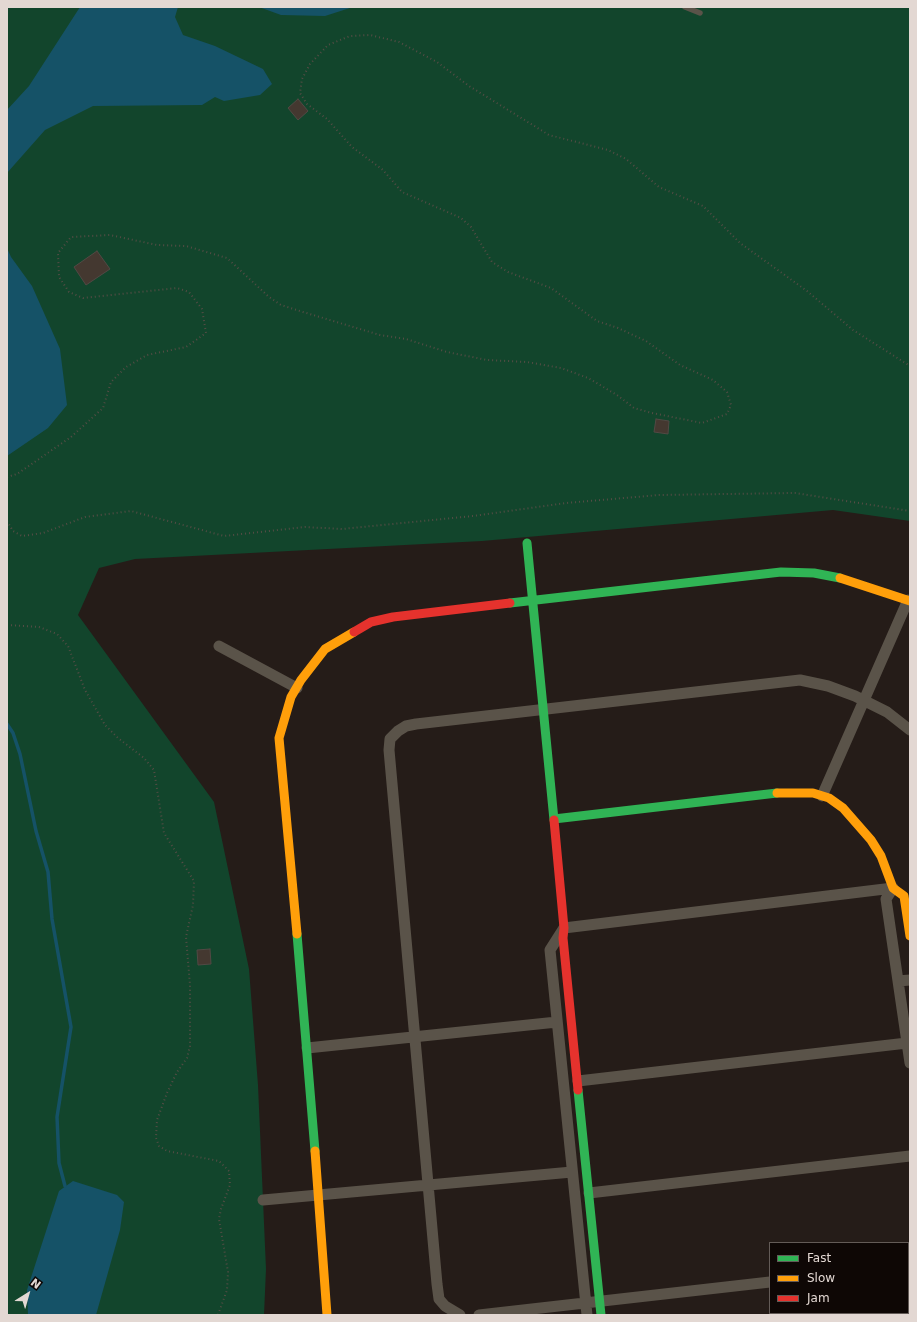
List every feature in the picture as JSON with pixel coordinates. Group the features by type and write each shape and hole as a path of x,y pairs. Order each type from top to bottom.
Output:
{"street":[{"path":"528,543 564,928 563,938 601,1315"},
{"path":"327,1315 307,1048 279,738 283,719 297,688 325,649 371,622 393,616 781,572 814,573 852,581 909,601 822,796"},
{"path":"219,646 297,688"},
{"path":"460,1315 445,1306 439,1299 389,750 390,739 406,726 416,724 800,680 828,686 864,700 887,712 910,730"},
{"path":"554,819 786,792 813,793 828,798 843,808 871,840 882,856 893,888 904,896 910,936"},
{"path":"564,928 893,888"},
{"path":"893,888 886,899 910,1063"},
{"path":"564,928 550,950 587,1315"},
{"path":"898,981 910,980"},
{"path":"307,1048 557,1022"},
{"path":"578,1081 907,1043"},
{"path":"589,1193 910,1156"},
{"path":"263,1200 572,1172"},
{"path":"479,1315 600,1300 769,1282"}],"lane":[{"path":"686,7 700,13"}],"path":[{"path":"7,477 17,474 72,437 103,408 110,382 126,367 147,355 186,347 206,333 202,309 189,292 177,288 83,298 69,292 59,277 58,253 71,237 110,235 157,245 186,246 227,258 269,298 281,305 303,312 380,334 406,339 447,352 487,360 527,362 561,368 588,378 617,395 634,408 652,413 702,423 727,414 731,405 727,392 713,380 680,366 646,342 618,328 598,321 551,288 508,272 492,262 471,227 461,218 402,192 383,170 352,147 327,119 307,104 300,93 302,79 310,64 328,45 350,36 370,35 400,42 437,62 469,86 549,134 608,150 626,159 659,187 703,206 740,243 807,291 853,330 910,366"},
{"path":"7,520 13,531 22,536 43,533 85,517 131,511 224,536 305,527 342,529 473,516 566,503 659,495 795,493 910,512"},
{"path":"7,625 39,627 57,634 68,646 85,690 105,725 118,738 144,758 154,770 164,833 194,881 192,905 186,937 190,985 190,1046 187,1058 177,1072 157,1120 156,1138 159,1146 167,1151 219,1161 229,1171 230,1185 220,1209 219,1219 228,1272 227,1290 218,1315"}],"green space":[{"path":"7,7 910,7 910,521 833,510 482,541 135,559 99,568 78,615 214,802 249,969 258,1085 266,1269 264,1315 7,1315"}],"water":[{"path":"80,7 178,7 175,17 183,35 215,46 263,69 272,84 260,95 224,101 215,97 202,105 93,106 45,130 7,173 7,110 29,86"},
{"path":"259,7 353,7 325,16 281,15"},
{"path":"7,248 11,257 32,286 60,349 67,405 48,428 7,456"},
{"path":"73,1181 117,1195 124,1202 120,1230 96,1315 28,1315 27,1290 59,1191"}],"building":[{"path":"298,99 308,111 298,120 288,108"},
{"path":"97,251 110,269 86,285 74,267"},
{"path":"656,419 669,421 668,434 654,432"},
{"path":"210,949 211,964 198,965 197,950"}],"waterway":[{"path":"7,724 13,733 20,754 36,831 48,872 52,919 71,1027 57,1117 59,1163 65,1186"}],"traffic: fast":[{"path":"527,543 554,820"},
{"path":"510,603 781,572 814,573 840,578"},
{"path":"554,819 777,793"},
{"path":"297,934 315,1151"},
{"path":"578,1090 601,1315"}],"traffic: slow":[{"path":"840,578 910,601"},
{"path":"297,934 279,738 291,697 301,680 325,649 354,632"},
{"path":"777,793 813,793 829,798 843,808 871,840 881,856 893,888 904,896 910,936"},
{"path":"315,1151 327,1315"}],"traffic: jam":[{"path":"354,632 371,622 393,617 510,603"},
{"path":"554,820 564,928 563,938 578,1090"}]}
